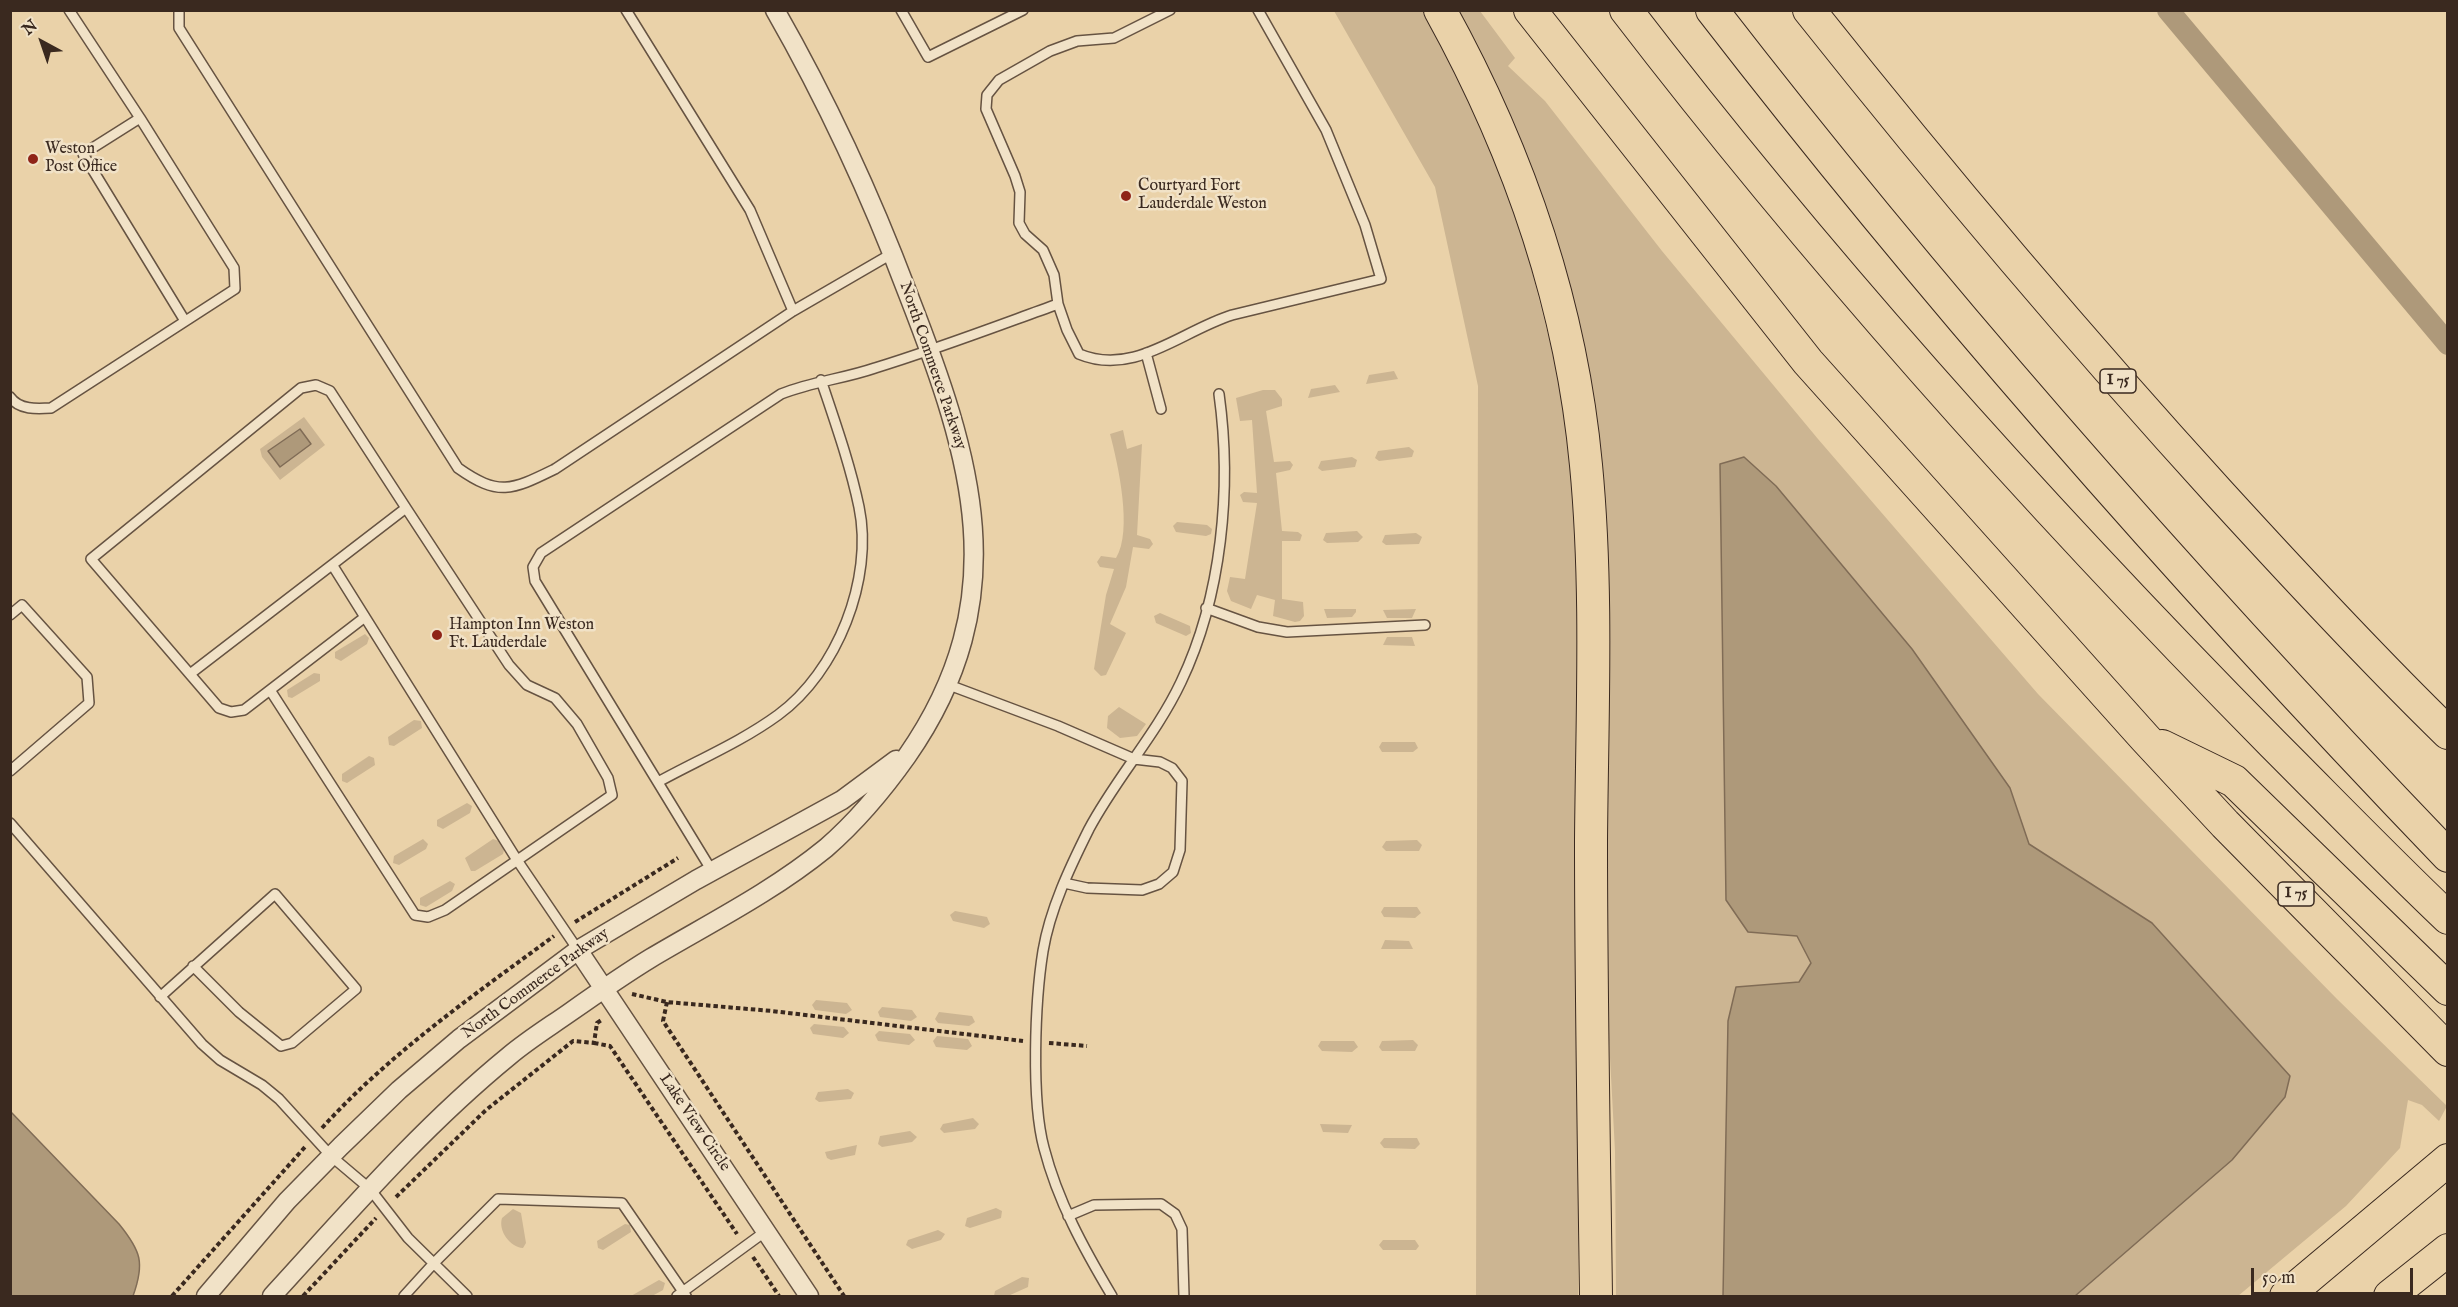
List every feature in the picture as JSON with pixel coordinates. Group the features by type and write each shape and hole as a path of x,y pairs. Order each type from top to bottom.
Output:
{"highway":[{"path":"1440,10 1473,70 1512,156 1541,240 1568,347 1586,465 1592,592 1596,1296"},
{"name":"I 75","path":"1530,10 1808,362 2145,738 2225,824 2448,1050"},
{"path":"1626,10 1866,305 2017,476 2214,684 2448,918"},
{"path":"1712,10 1922,272 2065,440 2272,670 2448,856"},
{"name":"I 75","path":"1809,10 2031,282 2151,418 2288,568 2448,733"},
{"path":"2145,738 2234,781 2448,989"},
{"path":"2286,1296 2438,1168"},
{"path":"2390,1296 2448,1250"}],"street":[{"name":"North Commerce Parkway","path":"272,1296 423,1132 511,1054 647,960 759,896 827,847 860,816 890,781 919,738 949,685 965,637 973,586 974,539 970,491 960,447 930,351 893,253 838,131 775,10"},
{"name":"North Commerce Parkway","path":"206,1296 331,1156 399,1090 459,1039 578,950 712,871 842,800 886,770 919,738"},
{"name":"Lake View Circle","path":"578,950 809,1296"}],"lane":[{"path":"10,397 14,403 34,409 51,408 235,289 234,268 69,10"},
{"path":"179,10 179,28 458,468 478,482 499,489 526,483 555,469 793,311 893,253"},
{"path":"626,10 750,210 793,311"},
{"path":"901,10 928,57 1023,10"},
{"path":"1170,10 1114,38 1077,41 1050,51 999,80 987,95 986,109 1016,176 1020,192 1019,222 1025,234 1043,250 1054,275 1058,304 1079,354 1094,360 1120,362 1146,353 1222,318 1381,279 1365,225 1326,130 1258,10"},
{"path":"140,118 83,154 185,321"},
{"path":"712,871 535,581 533,567 541,553 782,394 821,380 871,370 930,351 1058,304"},
{"path":"1146,353 1161,409"},
{"path":"658,782 750,733 780,714 811,684 837,645 852,605 861,560 860,510 821,380"},
{"path":"270,690 415,915 428,917 445,910 612,795 608,778 577,724 555,698 527,685 509,665 330,391 316,385 301,388 91,559 219,708 231,712 244,710 270,690 365,617"},
{"path":"1112,1296 1068,1216 1043,1146 1038,1108 1036,1042 1043,950 1064,883 1090,827 1161,720 1182,681 1206,608 1217,559 1224,500 1226,440 1219,394"},
{"path":"190,674 406,508"},
{"path":"333,566 517,860 578,950"},
{"path":"10,615 22,605 87,677 89,703 10,771"},
{"path":"1206,608 1258,627 1287,632 1425,625"},
{"path":"949,685 1058,726 1134,759 1160,762 1173,768 1182,782 1180,850 1173,872 1159,884 1142,890 1087,888 1064,883"},
{"path":"10,823 160,997 220,1060 262,1085 279,1099 331,1156 370,1189 385,1209 466,1296"},
{"path":"160,997 193,966 275,894 356,988 292,1042 281,1046 239,1012 193,966"},
{"path":"404,1296 498,1199 622,1203 682,1295 766,1230"},
{"path":"1068,1216 1094,1205 1161,1204 1175,1214 1182,1229 1184,1296"}],"path":[{"path":"604,989 668,1002 772,1011 1088,1046"},
{"path":"594,1043 597,1023 637,995"},
{"path":"668,1002 663,1021 844,1296"},
{"path":"303,1296 423,1168 486,1110 573,1041 610,1046 779,1296"}],"shaded area":[{"path":"1334,11 1428,11 1503,158 1551,346 1571,444 1580,549 1578,1296 1476,1296 1478,386 1435,187"},
{"path":"1454,11 1480,11 1515,58 1508,66 1545,101 1662,251 1818,439 2038,694 2337,999 2447,1106 2439,1121 2422,1105 2408,1100 2400,1148 2346,1206 2238,1296 1616,1296 1615,1151 1600,871 1590,424"},
{"path":"1394,371 1398,379 1366,384 1369,375"},
{"path":"1335,385 1340,392 1308,398 1311,389"},
{"path":"1263,390 1275,390 1282,399 1282,406 1266,411 1274,462 1290,461 1293,465 1290,470 1276,473 1282,531 1298,532 1302,535 1300,541 1282,541 1282,599 1303,602 1304,616 1300,621 1295,622 1273,616 1275,600 1257,595 1251,609 1231,601 1227,591 1230,577 1245,579 1257,503 1243,502 1240,495 1244,492 1257,493 1252,420 1240,421 1236,398"},
{"path":"304,417 325,445 280,480 262,457 260,449"},
{"path":"300,429 311,444 280,467 268,451"},
{"path":"1123,430 1127,449 1142,444 1137,535 1150,539 1153,544 1149,549 1133,547 1126,587 1110,624 1126,633 1106,675 1101,676 1094,669 1106,595 1114,569 1100,567 1097,562 1101,556 1116,558 1121,546 1124,515 1117,462 1110,434"},
{"path":"1409,447 1414,451 1412,457 1379,461 1375,458 1378,451"},
{"path":"1352,457 1357,460 1355,467 1322,471 1318,468 1321,461"},
{"path":"1744,457 1776,486 1912,649 2010,788 2029,844 2152,923 2290,1076 2285,1097 2232,1160 2075,1296 1723,1296 1728,1021 1736,987 1799,982 1811,963 1797,936 1748,932 1726,900 1720,464"},
{"path":"1177,522 1207,525 1212,529 1211,534 1206,536 1176,532 1173,526"},
{"path":"1357,531 1363,537 1358,542 1327,543 1323,540 1326,533"},
{"path":"1416,533 1422,537 1419,544 1386,545 1382,542 1385,535"},
{"path":"1324,609 1356,609 1356,612 1352,617 1327,618"},
{"path":"1416,609 1412,618 1387,618 1383,610"},
{"path":"1160,613 1190,626 1191,633 1186,636 1156,623 1154,616"},
{"path":"365,634 369,638 367,644 341,661 335,658 335,652"},
{"path":"1387,637 1412,637 1415,646 1383,645"},
{"path":"314,673 320,674 320,681 292,698 288,697 287,690"},
{"path":"1119,707 1146,724 1137,736 1120,738 1107,728 1108,716"},
{"path":"414,720 421,721 422,728 394,746 389,745 388,737"},
{"path":"1382,742 1415,742 1418,748 1413,752 1382,752 1379,747"},
{"path":"369,756 374,758 375,765 347,783 342,781 342,774"},
{"path":"467,803 472,806 470,813 443,829 437,826 437,820"},
{"path":"423,839 428,844 426,849 399,865 393,863 394,856"},
{"path":"493,839 499,841 504,850 503,854 475,871 471,871 465,858"},
{"path":"1417,840 1422,845 1419,851 1386,851 1382,847 1386,841"},
{"path":"450,881 455,884 452,891 426,907 420,905 420,898"},
{"path":"1384,907 1417,907 1421,913 1415,918 1384,917 1381,912"},
{"path":"955,911 987,917 990,924 984,928 953,921 950,915"},
{"path":"1385,940 1409,941 1413,949 1381,949"},
{"path":"816,1000 847,1003 852,1010 846,1014 815,1010 812,1005"},
{"path":"882,1007 912,1010 917,1017 911,1021 880,1017 878,1012"},
{"path":"939,1012 972,1016 975,1022 969,1026 938,1023 935,1019"},
{"path":"814,1024 844,1027 849,1033 843,1038 813,1034 810,1028"},
{"path":"879,1031 910,1034 915,1040 909,1045 878,1041 875,1035"},
{"path":"937,1036 968,1039 972,1046 967,1050 936,1047 933,1041"},
{"path":"1413,1040 1418,1045 1415,1051 1382,1051 1379,1047 1382,1041"},
{"path":"1321,1041 1354,1041 1358,1047 1352,1052 1322,1051 1318,1046"},
{"path":"848,1089 854,1093 851,1099 819,1102 815,1099 818,1092"},
{"path":"11,1112 119,1224 132,1242 140,1266 133,1296 11,1296"},
{"path":"973,1118 979,1124 975,1129 944,1133 940,1129 943,1124"},
{"path":"1320,1124 1352,1125 1348,1133 1323,1132"},
{"path":"910,1131 917,1137 912,1142 882,1147 878,1144 880,1136"},
{"path":"1384,1138 1417,1138 1420,1144 1415,1149 1384,1148 1380,1143"},
{"path":"857,1145 855,1155 831,1160 827,1158 825,1152"},
{"path":"996,1208 1002,1211 1001,1218 970,1228 965,1226 967,1218"},
{"path":"513,1209 521,1213 526,1243 523,1248 514,1245 503,1233 502,1218"},
{"path":"625,1224 630,1225 631,1232 603,1250 598,1248 597,1241"},
{"path":"938,1230 945,1234 941,1240 912,1249 906,1245 908,1240"},
{"path":"1383,1240 1415,1240 1419,1246 1416,1250 1383,1250 1379,1245"},
{"path":"1022,1277 1029,1278 1028,1287 1008,1296 994,1296 995,1291"},
{"path":"659,1280 665,1283 663,1290 652,1296 631,1296"}],"waterway":[{"path":"2168,10 2448,344"}],"place":[{"name":"Weston Post Office","path":"33,159"},
{"name":"Courtyard Fort Lauderdale Weston","path":"1126,196"},
{"name":"Hampton Inn Weston Ft. Lauderdale","path":"437,635"}]}
